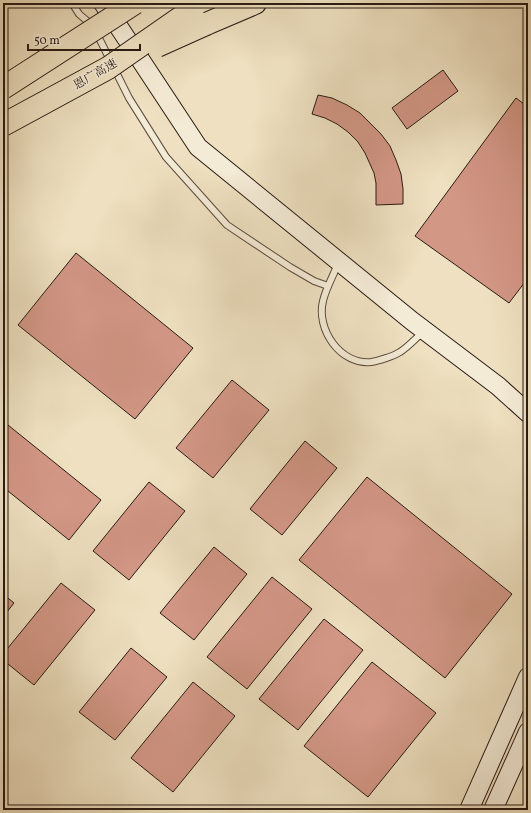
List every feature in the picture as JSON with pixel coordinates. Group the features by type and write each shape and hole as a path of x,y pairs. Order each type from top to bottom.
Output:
{"highway":[{"path":"3,88 135,3"},
{"name":"恩广高速","path":"3,124 108,68 201,12 255,3"}],"street":[{"path":"103,3 198,147 424,330 498,386 528,413"},
{"path":"469,810 528,677"},
{"path":"494,810 528,732"}],"lane":[{"path":"72,3 79,14 93,26 128,98 166,158 227,225 314,281 328,286"},
{"path":"339,262 322,302 322,318 326,333 336,347 348,356 359,361 371,362 400,352 424,330"}],"building":[{"path":"443,70 458,91 407,129 392,108"},
{"path":"318,95 332,98 360,113 381,134 390,146 401,174 403,204 376,205 376,183 374,173 365,153 358,142 348,132 325,118 312,114"},
{"path":"516,98 528,107 528,278 509,303 415,236"},
{"path":"76,253 193,348 135,419 18,325"},
{"path":"232,380 269,410 213,478 176,448"},
{"path":"3,421 101,500 69,540 3,487"},
{"path":"305,441 337,468 282,535 250,509"},
{"path":"367,477 512,594 445,678 299,560"},
{"path":"149,482 185,511 129,580 93,551"},
{"path":"214,547 247,574 194,640 160,613"},
{"path":"272,577 312,609 247,689 207,657"},
{"path":"61,583 95,610 34,685 3,660 3,654"},
{"path":"3,594 14,603 3,617"},
{"path":"324,619 363,650 298,730 259,699"},
{"path":"131,648 167,677 115,740 79,712"},
{"path":"372,662 436,713 368,797 304,746"},
{"path":"193,682 235,716 173,792 131,758"}]}
